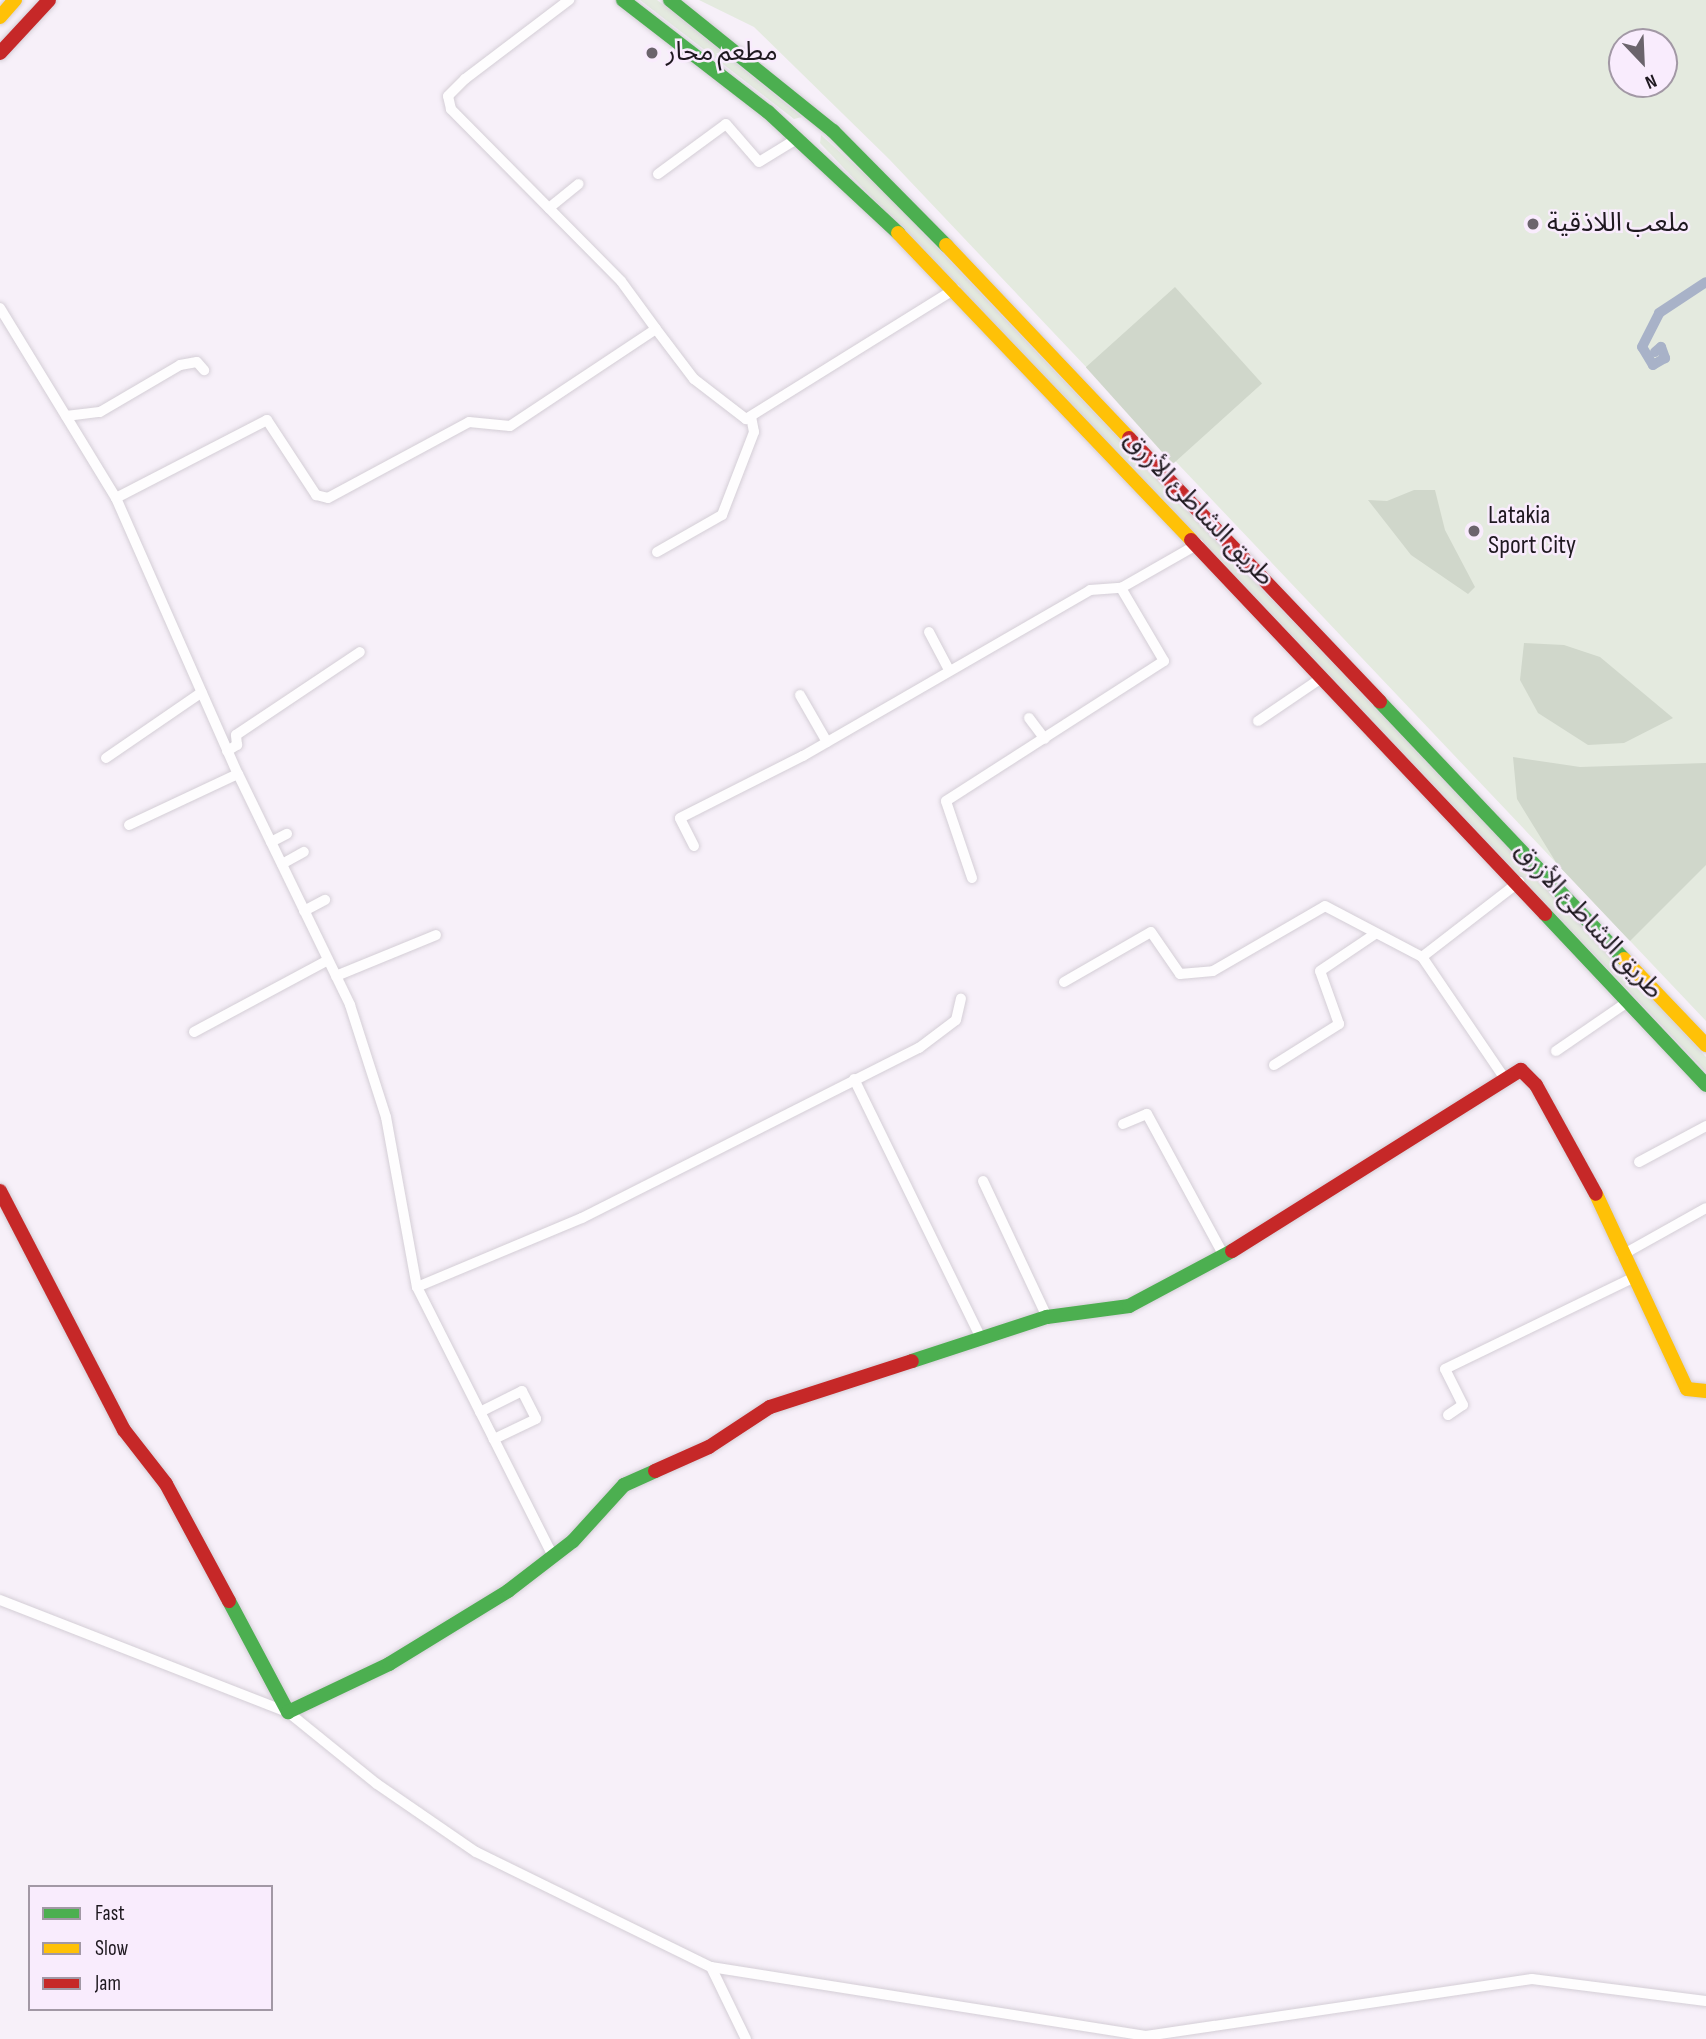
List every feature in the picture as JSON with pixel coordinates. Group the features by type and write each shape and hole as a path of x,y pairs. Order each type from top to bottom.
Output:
{"main road":[{"path":"0,17 15,0"},
{"path":"0,53 49,0"},
{"name":"طريق الشاطئ الأزرق","path":"623,0 798,138 955,289 1519,882 1706,1085"},
{"name":"طريق الشاطئ الأزرق","path":"670,0 834,131 939,237 1706,1045"},
{"path":"0,1191 124,1430 166,1484 288,1712 389,1664 508,1591 551,1552 573,1541 624,1485 709,1447 770,1407 1047,1317 1129,1306 1224,1256 1503,1076 1521,1070 1536,1085 1612,1222 1632,1278 1687,1389 1706,1391"}],"street":[{"path":"569,0 448,96 467,131 550,208 639,301 656,329 694,379 739,415 751,417 955,289"},
{"path":"658,174 726,124 759,162 798,138"},
{"path":"550,208 579,184"},
{"path":"0,308 116,498 237,774 336,976 386,1116 416,1287 551,1552"},
{"path":"116,498 267,420 316,495 328,498 468,422 510,426 656,329"},
{"path":"66,416 100,412 180,365 197,362 204,370"},
{"path":"657,552 722,515 754,432 751,417"},
{"path":"694,846 681,818 827,741 1090,590 1121,588 1198,544"},
{"path":"972,878 946,801 1164,661 1121,588"},
{"path":"929,632 949,670"},
{"path":"227,751 237,745 236,735 360,652"},
{"path":"1258,721 1324,677"},
{"path":"106,758 202,692"},
{"path":"800,695 827,741"},
{"path":"1029,718 1045,739"},
{"path":"129,825 237,774"},
{"path":"271,842 287,834"},
{"path":"282,864 304,852"},
{"path":"1422,957 1519,882"},
{"path":"304,911 325,900"},
{"path":"1064,982 1151,932 1169,962 1193,977 1325,906 1422,957 1503,1076"},
{"path":"1274,1065 1339,1024 1320,971 1375,933"},
{"path":"336,976 436,935"},
{"path":"194,1032 328,960"},
{"path":"416,1287 582,1218 919,1048 956,1020 961,999"},
{"path":"1556,1051 1629,1001"},
{"path":"854,1079 981,1338"},
{"path":"1123,1124 1147,1114 1224,1256"},
{"path":"1639,1162 1706,1126"},
{"path":"983,1181 1047,1317"},
{"path":"1622,1255 1706,1208"},
{"path":"1448,1415 1463,1405 1445,1369 1632,1278"},
{"path":"480,1412 522,1391 536,1419 494,1439"},
{"path":"0,1600 288,1712 377,1784 476,1852 711,1967 1147,2037 1532,1979 1706,2001"},
{"path":"711,1967 746,2039"}],"shaded area":[{"path":"640,0 657,0 802,117 794,119"},
{"name":"Latakia Sport City","path":"699,0 1706,0 1706,1021 889,159 754,27"},
{"path":"821,135 884,192 1632,977 1706,1057 1706,1072 820,143"},
{"path":"1175,287 1262,384 1173,464 1086,367"},
{"path":"1414,490 1435,490 1445,530 1475,587 1468,594 1411,555 1368,500 1387,501"},
{"path":"1524,643 1564,645 1600,657 1673,718 1624,743 1588,745 1538,713 1520,680"},
{"path":"1513,757 1580,767 1706,763 1706,865 1630,941 1557,864 1517,799"}],"waterway":[{"path":"1655,352 1661,347 1665,358 1653,365 1642,347 1659,313 1706,282"}],"traffic: fast":[{"path":"623,0 768,112 898,233"},
{"path":"670,0 833,131 946,245"},
{"path":"1380,702 1624,959"},
{"path":"1545,914 1706,1085"},
{"path":"912,1361 1047,1317 1129,1306 1232,1251"},
{"path":"229,1601 288,1712 389,1664 508,1591 573,1541 624,1485 655,1471"}],"traffic: slow":[{"path":"0,17 15,0"},
{"path":"898,233 1191,540"},
{"path":"946,245 1129,438"},
{"path":"1624,959 1706,1045"},
{"path":"1596,1194 1687,1389 1706,1391"}],"traffic: jam":[{"path":"0,53 49,0"},
{"path":"1129,438 1380,702"},
{"path":"1191,540 1545,914"},
{"path":"1232,1251 1521,1070 1536,1085 1596,1194"},
{"path":"0,1191 124,1430 166,1484 229,1601"},
{"path":"655,1471 709,1447 770,1407 912,1361"}],"place":[{"name":"مطعم محار","path":"652,53"},
{"name":"ملعب اللاذقية","path":"1533,224"},
{"name":"Latakia Sport City","path":"1474,531"}]}
